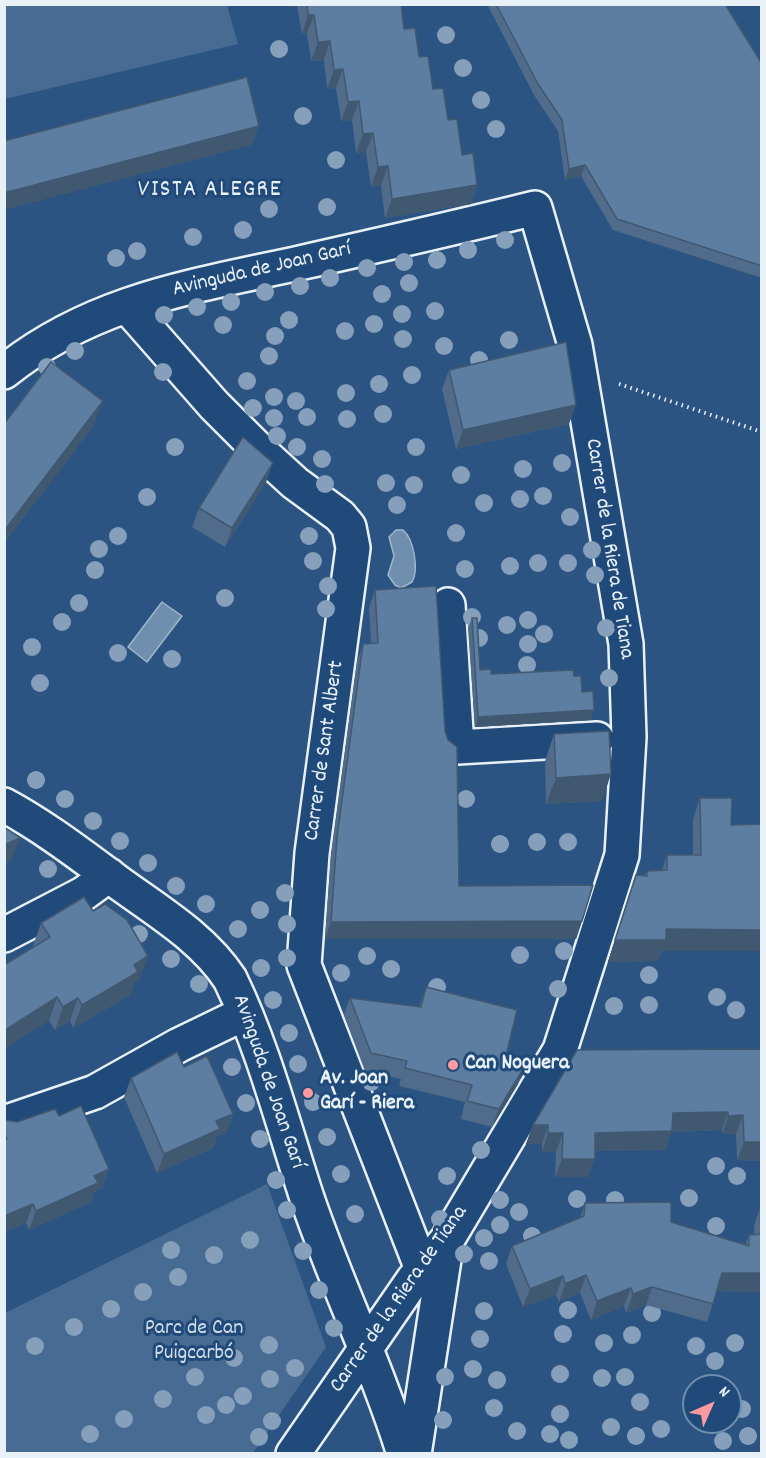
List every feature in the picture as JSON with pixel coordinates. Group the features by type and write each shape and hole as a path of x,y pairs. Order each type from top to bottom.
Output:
{"street":[{"name":"Avinguda de Joan Garí","path":"4,372 33,349 81,322 155,295 535,208"},
{"name":"Carrer de la Riera de Tiana","path":"292,1454 422,1269 447,1240 560,1050 622,855 629,737 626,644 589,420 574,345 535,208"},
{"name":"Carrer de Sant Albert","path":"127,306 214,405 260,451 295,483 340,516 349,527 353,548 312,853 304,965 422,1269"},
{"path":"448,604 457,747 629,737"},
{"name":"Avinguda de Joan Garí","path":"4,805 26,817 109,875 203,946 230,979 245,1013 308,1200 366,1347 404,1454"},
{"path":"4,935 83,894 109,875"},
{"path":"4,1123 94,1092 179,1045 245,1013"},
{"path":"560,1050 596,1050"},
{"path":"414,1454 447,1240"}],"path":[{"path":"613,377 622,386 762,432"}],"green space":[{"path":"4,5 227,5 238,44 5,99"},
{"name":"Parc de Can Puigcarbó","path":"267,1184 326,1347 253,1453 5,1453 5,1313"}],"shaded area":[{"path":"396,530 403,530 407,534 413,547 415,563 412,582 401,588 395,585 388,575 394,556 389,537"},
{"path":"162,602 182,616 147,662 128,647"}],"building":[{"path":"307,4 401,4 404,29 415,28 419,57 428,56 433,89 443,88 448,120 457,119 462,155 473,153 477,185 392,199 388,166 378,167 373,133 363,134 359,101 348,102 343,69 334,70 330,41 318,42 314,15 308,15"},
{"path":"496,4 725,4 762,64 762,266 617,219 585,165 569,169 562,120 538,84"},
{"path":"247,77 259,126 4,193 4,141"},
{"path":"566,342 576,405 463,430 449,370"},
{"path":"51,362 103,401 4,531 4,424"},
{"path":"243,437 273,463 232,528 199,508"},
{"path":"436,586 445,731 448,740 457,747 459,886 593,885 582,921 331,922 337,837 363,644 378,643 375,590"},
{"path":"472,618 477,618 480,670 491,669 491,674 573,670 574,676 581,676 582,692 593,691 594,710 478,717"},
{"path":"609,731 611,774 556,778 554,734"},
{"path":"700,798 732,798 731,825 762,824 762,930 666,929 666,940 615,940 636,875 647,876 647,871 667,870 667,855 701,855"},
{"path":"4,827 20,838 4,845"},
{"path":"84,897 93,911 105,904 127,920 148,956 134,965 138,972 82,1005 78,998 63,1007 57,997 4,1031 4,965 50,937 41,923"},
{"path":"426,987 517,1010 505,1060 525,1066 499,1109 467,1101 472,1085 405,1068 407,1061 371,1053 350,998 421,1007"},
{"path":"762,1049 762,1142 744,1142 743,1115 728,1116 728,1112 673,1113 672,1131 595,1133 595,1159 562,1159 563,1133 548,1133 548,1125 533,1125 577,1050"},
{"path":"177,1052 184,1067 207,1056 233,1114 216,1121 220,1129 164,1154 131,1078"},
{"path":"81,1106 109,1169 94,1176 98,1183 36,1211 33,1204 4,1216 4,1140 7,1139 4,1132 4,1120 17,1122 55,1109 59,1116"},
{"path":"671,1202 671,1222 749,1246 749,1235 761,1234 760,1207 762,1207 762,1273 722,1273 713,1304 652,1287 633,1294 631,1288 597,1301 586,1275 565,1284 563,1276 530,1289 512,1246 584,1216 585,1203"}],"place":[{"name":"Can Noguera","path":"453,1065"},
{"name":"Av. Joan Garí - Riera","path":"308,1093"}],"district":[{"name":"VISTA ALEGRE","path":"210,192"}]}
